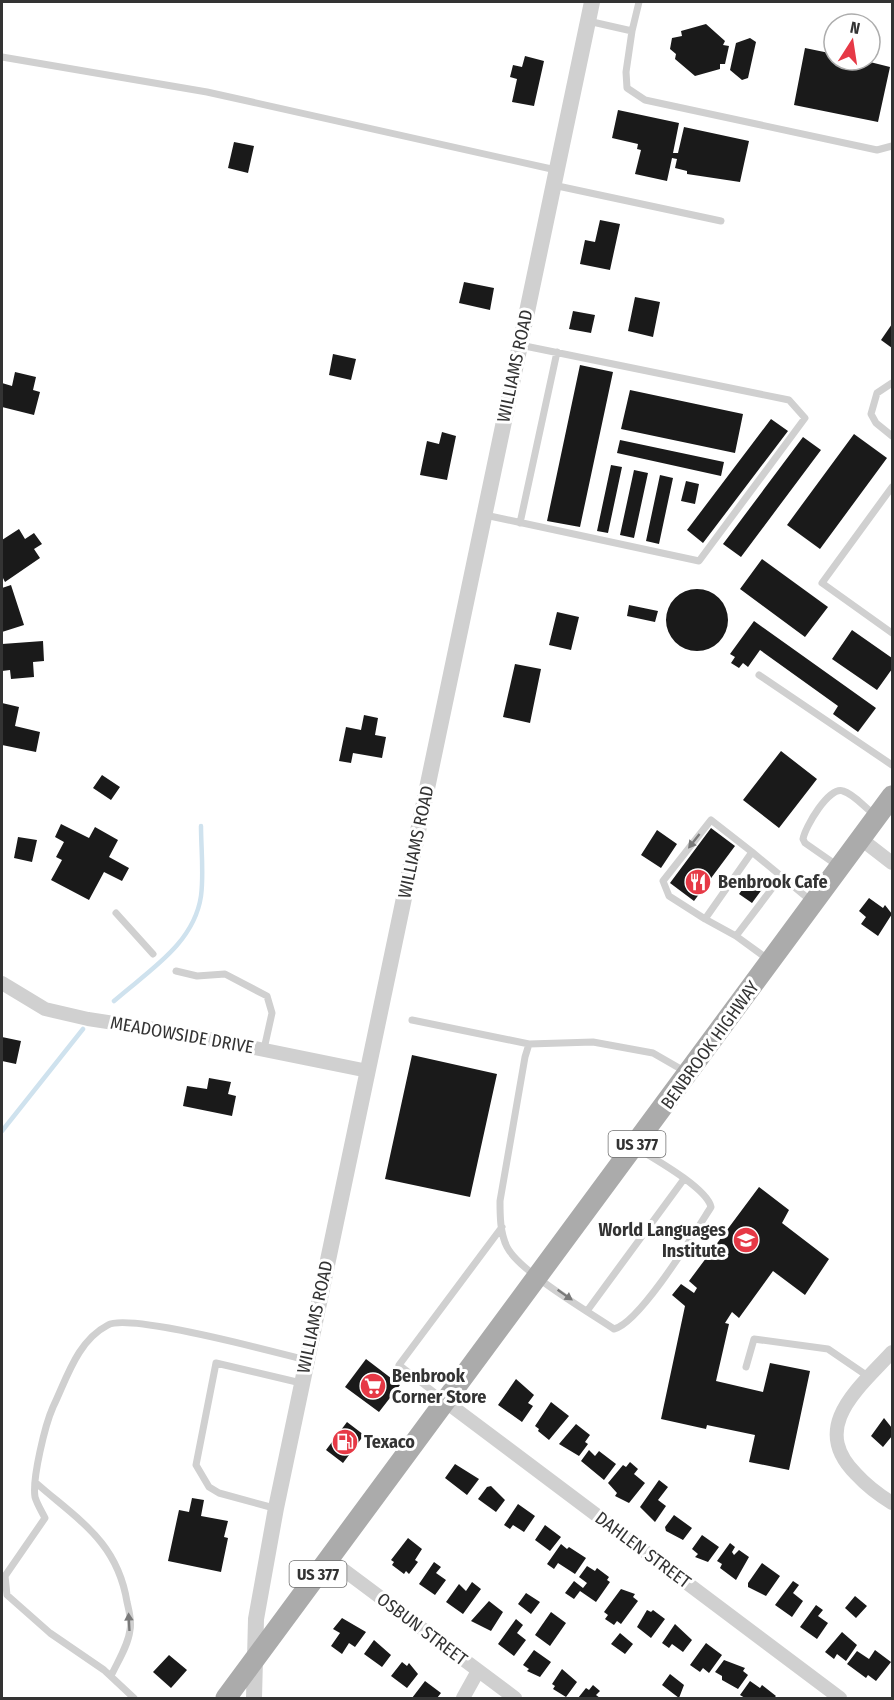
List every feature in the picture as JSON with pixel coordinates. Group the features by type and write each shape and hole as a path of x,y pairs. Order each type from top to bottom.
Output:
{"main road":[{"name":"BENBROOK HIGHWAY","path":"226,1698 541,1278 892,796"}],"street":[{"name":"WILLIAMS ROAD","path":"254,1691 256,1619 301,1383 592,2"},
{"path":"861,839 892,863"},
{"name":"MEADOWSIDE DRIVE","path":"2,983 45,1009 88,1019 264,1049 368,1071"},
{"path":"892,1352 843,1410 836,1428 836,1442 841,1459 880,1496 892,1503"},
{"name":"DAHLEN STREET","path":"446,1402 840,1698"},
{"name":"OSBUN STREET","path":"329,1559 515,1698"},
{"path":"463,1698 478,1671"}],"lane":[{"path":"639,2 626,72 627,88 645,100 878,150 892,146"},
{"path":"588,21 632,31"},
{"path":"2,57 207,92 555,177 721,221"},
{"path":"484,515 699,561 805,418 789,400 520,345"},
{"path":"520,523 557,352"},
{"path":"892,383 877,393 871,411 873,420 892,436"},
{"path":"892,487 822,583 892,633"},
{"path":"759,675 892,765"},
{"path":"840,867 806,843 803,839 805,827 830,795 837,790 844,791 877,817"},
{"path":"771,961 736,936 669,896 663,881 711,820 752,852 780,878 814,903"},
{"path":"705,919 752,852"},
{"path":"736,936 780,878"},
{"path":"116,912 153,954"},
{"path":"176,970 197,976 225,974 267,996 272,1013 264,1049"},
{"path":"412,1020 529,1044 593,1042 653,1053 689,1073"},
{"path":"529,1044 500,1201 502,1227 507,1247 541,1278 614,1329 622,1328 671,1268 711,1207 710,1200 684,1179 635,1147"},
{"path":"587,1311 684,1179"},
{"path":"446,1402 399,1365 502,1227"},
{"path":"134,1698 111,1676 50,1633 7,1595 5,1576 45,1518 35,1497 35,1482 50,1414 78,1354 89,1339 110,1323 164,1326 306,1360"},
{"path":"746,1367 753,1340 828,1349 869,1377"},
{"path":"276,1508 219,1493 209,1486 196,1465 216,1363 301,1383"},
{"path":"35,1482 103,1541 116,1560 126,1594 131,1627 128,1642 111,1676"}],"building":[{"path":"706,24 725,41 723,45 729,46 725,64 720,64 720,69 695,76 675,59 676,54 670,49 672,38 682,36 681,31"},
{"path":"750,38 756,42 748,78 742,80 730,70 736,43"},
{"path":"805,48 822,52 822,72 882,72 882,65 890,67 878,122 794,105"},
{"path":"525,56 544,61 534,106 512,102 517,79 510,77 513,65 522,67"},
{"path":"618,110 679,123 673,153 678,153 684,127 749,141 740,182 687,174 687,171 675,168 677,159 672,158 667,181 635,174 641,150 637,149 638,144 612,138"},
{"path":"234,142 254,146 248,173 228,168"},
{"path":"600,220 620,224 610,270 580,264 585,240 595,242"},
{"path":"464,282 494,288 490,310 459,303"},
{"path":"635,297 660,302 653,337 628,331"},
{"path":"573,311 595,315 591,333 569,329"},
{"path":"892,324 892,348 881,340"},
{"path":"333,354 356,359 351,380 329,375"},
{"path":"580,365 613,372 580,527 547,521"},
{"path":"15,372 36,377 33,390 40,392 34,415 2,407 2,383 12,386"},
{"path":"630,390 743,414 735,453 621,429"},
{"path":"771,419 788,431 703,543 687,530"},
{"path":"442,432 456,436 447,480 420,475 427,441 439,444"},
{"path":"854,434 887,458 820,549 787,525"},
{"path":"803,437 821,450 741,557 723,544"},
{"path":"620,440 724,462 721,476 617,453"},
{"path":"611,465 622,467 608,533 597,531"},
{"path":"634,470 648,473 634,538 620,535"},
{"path":"660,475 673,478 659,544 646,541"},
{"path":"686,481 699,484 695,504 681,501"},
{"path":"19,529 25,539 34,533 42,544 34,549 40,558 5,582 2,576 2,540"},
{"path":"762,559 828,607 805,637 740,589"},
{"path":"11,585 24,625 2,632 2,588"},
{"path":"697,589 714,594 719,598 723,603 728,620 723,637 719,642 714,646 697,651 680,646 675,642 671,637 666,620 671,603 675,598 680,594"},
{"path":"629,605 658,611 655,622 627,616"},
{"path":"557,612 579,617 571,650 549,645"},
{"path":"754,621 876,708 858,732 833,714 838,706 760,650 748,667 743,663 739,668 731,663 735,657 730,654"},
{"path":"852,630 892,658 892,669 877,690 832,659"},
{"path":"43,641 44,661 33,662 34,677 11,679 10,670 2,671 2,644"},
{"path":"515,664 541,669 530,723 503,717"},
{"path":"2,703 19,707 15,726 40,732 36,752 2,745"},
{"path":"364,715 378,718 375,735 386,737 382,758 353,753 351,763 339,761 346,727 361,730"},
{"path":"781,751 817,779 779,828 743,800"},
{"path":"102,775 120,787 111,800 93,788"},
{"path":"61,824 89,838 95,827 118,840 109,857 129,868 122,881 104,872 89,900 51,880 62,860 56,857 64,842 55,837"},
{"path":"711,828 735,846 694,901 670,883"},
{"path":"657,830 677,844 661,868 641,855"},
{"path":"18,837 37,840 32,862 14,858"},
{"path":"750,879 763,888 752,903 739,894"},
{"path":"869,898 883,908 885,905 892,914 878,936 861,924 866,917 859,911"},
{"path":"2,1037 21,1041 16,1064 2,1061"},
{"path":"412,1055 497,1074 470,1197 385,1179"},
{"path":"209,1078 231,1082 228,1094 236,1096 232,1116 183,1106 187,1086 207,1089"},
{"path":"759,1187 789,1210 782,1223 829,1259 805,1295 773,1271 739,1318 732,1312 725,1323 729,1324 716,1381 763,1392 770,1363 810,1371 789,1470 749,1462 755,1435 707,1425 706,1429 661,1419 685,1306 672,1295 681,1284 694,1293 697,1288 689,1281"},
{"name":"Benbrook Corner Store","path":"366,1359 400,1385 379,1412 345,1387"},
{"path":"516,1379 534,1395 528,1403 533,1406 522,1422 498,1405"},
{"path":"551,1402 569,1416 549,1440 535,1426"},
{"path":"884,1418 892,1428 892,1436 883,1447 871,1436"},
{"name":"Texaco","path":"347,1422 364,1435 343,1463 326,1450"},
{"path":"576,1424 590,1435 585,1442 588,1444 579,1456 559,1444"},
{"path":"589,1450 595,1456 599,1451 616,1464 604,1480 581,1461"},
{"path":"630,1462 638,1469 634,1474 645,1483 629,1503 615,1496 617,1493 608,1483 623,1465 626,1467"},
{"path":"455,1464 479,1479 467,1495 445,1478"},
{"path":"659,1480 668,1487 658,1500 666,1506 655,1522 640,1507"},
{"path":"491,1486 505,1500 496,1512 478,1499 487,1487"},
{"path":"192,1498 204,1500 201,1516 228,1521 224,1537 228,1538 221,1572 168,1561 179,1510 189,1512"},
{"path":"518,1504 535,1516 524,1532 513,1525 510,1529 504,1525"},
{"path":"674,1515 692,1528 683,1540 666,1531 665,1527"},
{"path":"545,1525 561,1537 550,1551 535,1540"},
{"path":"702,1535 719,1547 708,1562 695,1557 698,1554 692,1549"},
{"path":"408,1538 422,1549 415,1560 418,1562 409,1574 406,1571 404,1574 392,1565 394,1562 391,1560"},
{"path":"730,1543 735,1547 732,1552 734,1555 739,1550 749,1557 736,1580 720,1568 722,1564 717,1561"},
{"path":"561,1544 586,1558 575,1574 558,1563 554,1569 547,1564"},
{"path":"434,1562 441,1567 436,1573 446,1580 435,1595 419,1584"},
{"path":"762,1563 780,1576 766,1596 748,1587 748,1583"},
{"path":"587,1566 595,1571 597,1568 609,1577 607,1580 610,1582 596,1602 580,1591 574,1599 565,1593 574,1581 583,1588 587,1583 579,1577"},
{"path":"793,1581 799,1585 793,1593 803,1601 792,1617 775,1605"},
{"path":"472,1582 481,1589 463,1614 446,1602 459,1584 466,1591"},
{"path":"621,1589 635,1594 633,1597 638,1601 621,1624 617,1621 614,1625 605,1619 608,1615 604,1612"},
{"path":"526,1593 540,1602 531,1614 518,1604"},
{"path":"855,1596 867,1606 856,1618 845,1608"},
{"path":"489,1601 503,1612 491,1631 471,1621"},
{"path":"816,1605 823,1610 818,1616 828,1623 817,1639 800,1627"},
{"path":"647,1610 651,1612 653,1610 665,1619 651,1638 637,1627"},
{"path":"551,1612 566,1623 550,1646 535,1635"},
{"path":"342,1618 366,1632 355,1647 349,1643 342,1654 331,1646 340,1633 333,1629"},
{"path":"516,1619 523,1625 517,1633 526,1640 514,1656 498,1644"},
{"path":"675,1624 692,1640 683,1652 672,1644 669,1648 662,1643"},
{"path":"842,1632 857,1645 846,1661 837,1654 834,1659 825,1652"},
{"path":"620,1633 633,1644 625,1654 611,1644"},
{"path":"374,1640 391,1655 382,1667 364,1654"},
{"path":"706,1643 722,1655 709,1673 703,1668 700,1672 690,1665"},
{"path":"534,1650 551,1662 540,1677 527,1671 529,1669 523,1665"},
{"path":"875,1650 891,1662 876,1681 868,1675 866,1678 847,1664 857,1651 869,1659"},
{"path":"169,1655 187,1670 171,1688 153,1672"},
{"path":"724,1660 745,1668 743,1671 748,1675 738,1689 722,1680 722,1676 715,1672"},
{"path":"402,1662 407,1666 409,1663 418,1674 407,1688 391,1676"},
{"path":"562,1669 577,1682 566,1697 553,1689 555,1686 552,1684"},
{"path":"670,1674 684,1685 679,1698 662,1685"},
{"path":"425,1681 441,1693 437,1698 412,1698"},
{"path":"750,1681 760,1688 762,1685 776,1696 774,1698 745,1698 740,1695"},
{"path":"593,1685 600,1691 596,1695 600,1698 578,1698 586,1688 589,1690"}],"waterway":[{"path":"114,1001 168,955 189,928 197,913 201,896 201,826"},
{"path":"2,1131 83,1029"}],"place":[{"name":"Benbrook Cafe","path":"698,882"},
{"name":"World Languages Institute","path":"746,1240"},
{"name":"Benbrook Corner Store","path":"373,1386"},
{"name":"Texaco","path":"345,1442"}]}
